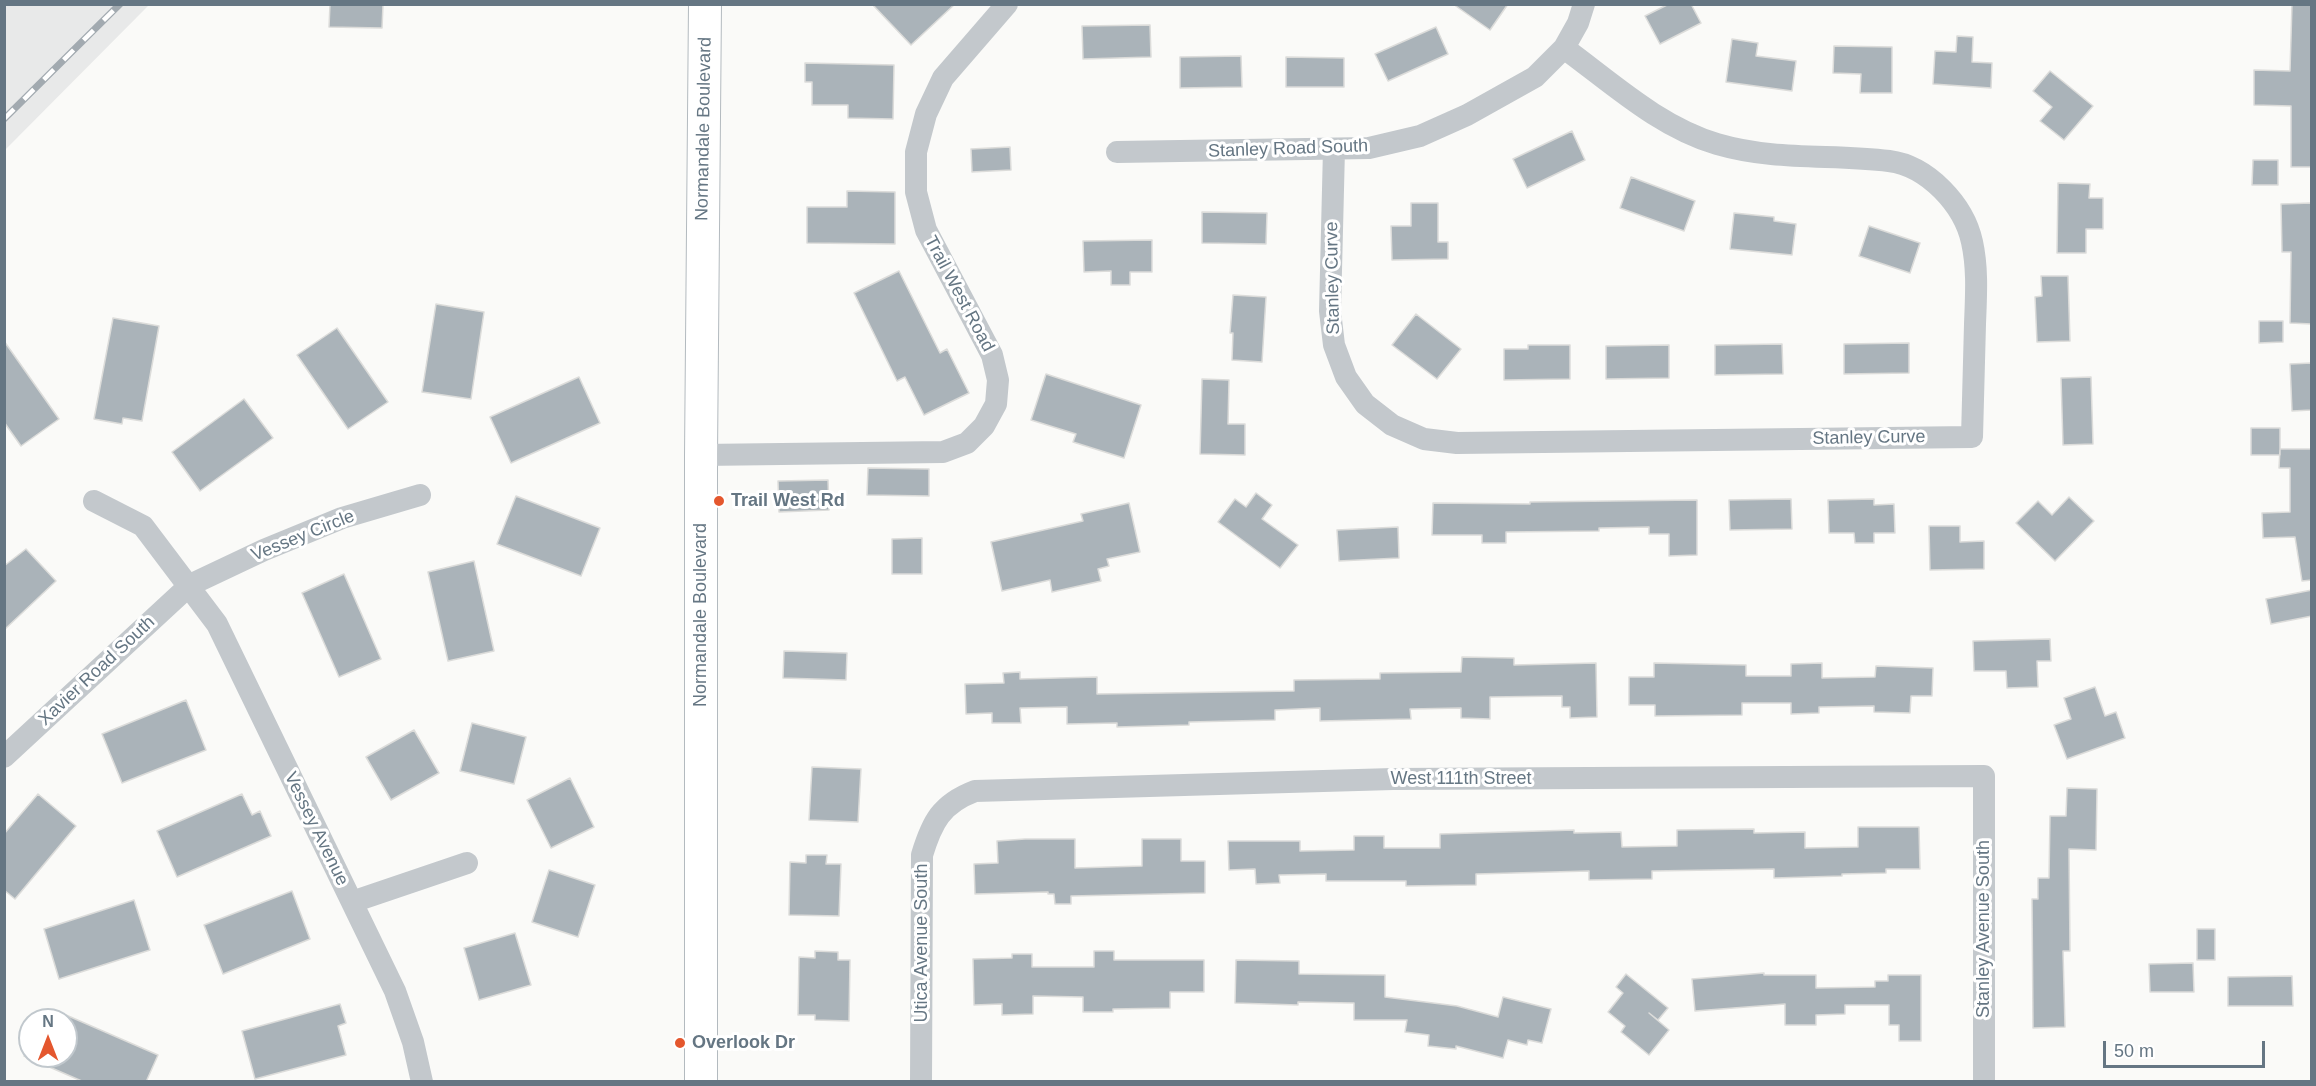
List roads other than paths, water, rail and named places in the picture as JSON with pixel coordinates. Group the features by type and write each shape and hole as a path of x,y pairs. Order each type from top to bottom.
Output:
{"street":[{"name":"Normandale Boulevard","path":"701,1082 701,455 705,4"},
{"name":"Trail West Road","path":"701,455 944,452 967,443 984,426 996,404 998,380 992,355 926,230 916,192 916,152 926,114 944,78 1007,4"},
{"name":"Stanley Road South","path":"1117,152 1369,148 1429,132 1467,115 1535,76 1564,48 1578,23 1584,4"},
{"name":"Stanley Curve","path":"1334,149 1330,311 1334,345 1346,377 1365,404 1392,425 1424,439 1457,443 1972,437 1976,270 1972,241 1963,214 1943,190 1920,173 1892,162 1800,158 1758,153 1716,144 1676,128 1564,48"},
{"name":"Vessey Circle","path":"190,585 264,550 342,518 420,495"},
{"name":"Vessey Avenue","path":"94,501 143,526 190,585 217,624 395,991 422,1082"},
{"name":"Xavier Road South","path":"4,757 190,585"},
{"name":"West 111th Street","path":"944,809 957,798 975,791 990,789 1393,779 1984,776"},
{"name":"Stanley Avenue South","path":"1984,776 1984,1082"},
{"name":"Utica Avenue South","path":"921,1082 922,855 930,829 944,809"},
{"path":"352,902 467,863"}],"railway":[{"path":"4,119 120,4"}],"place":[{"name":"Trail West Rd","path":"719,501"},
{"name":"Overlook Dr","path":"680,1043"}]}
